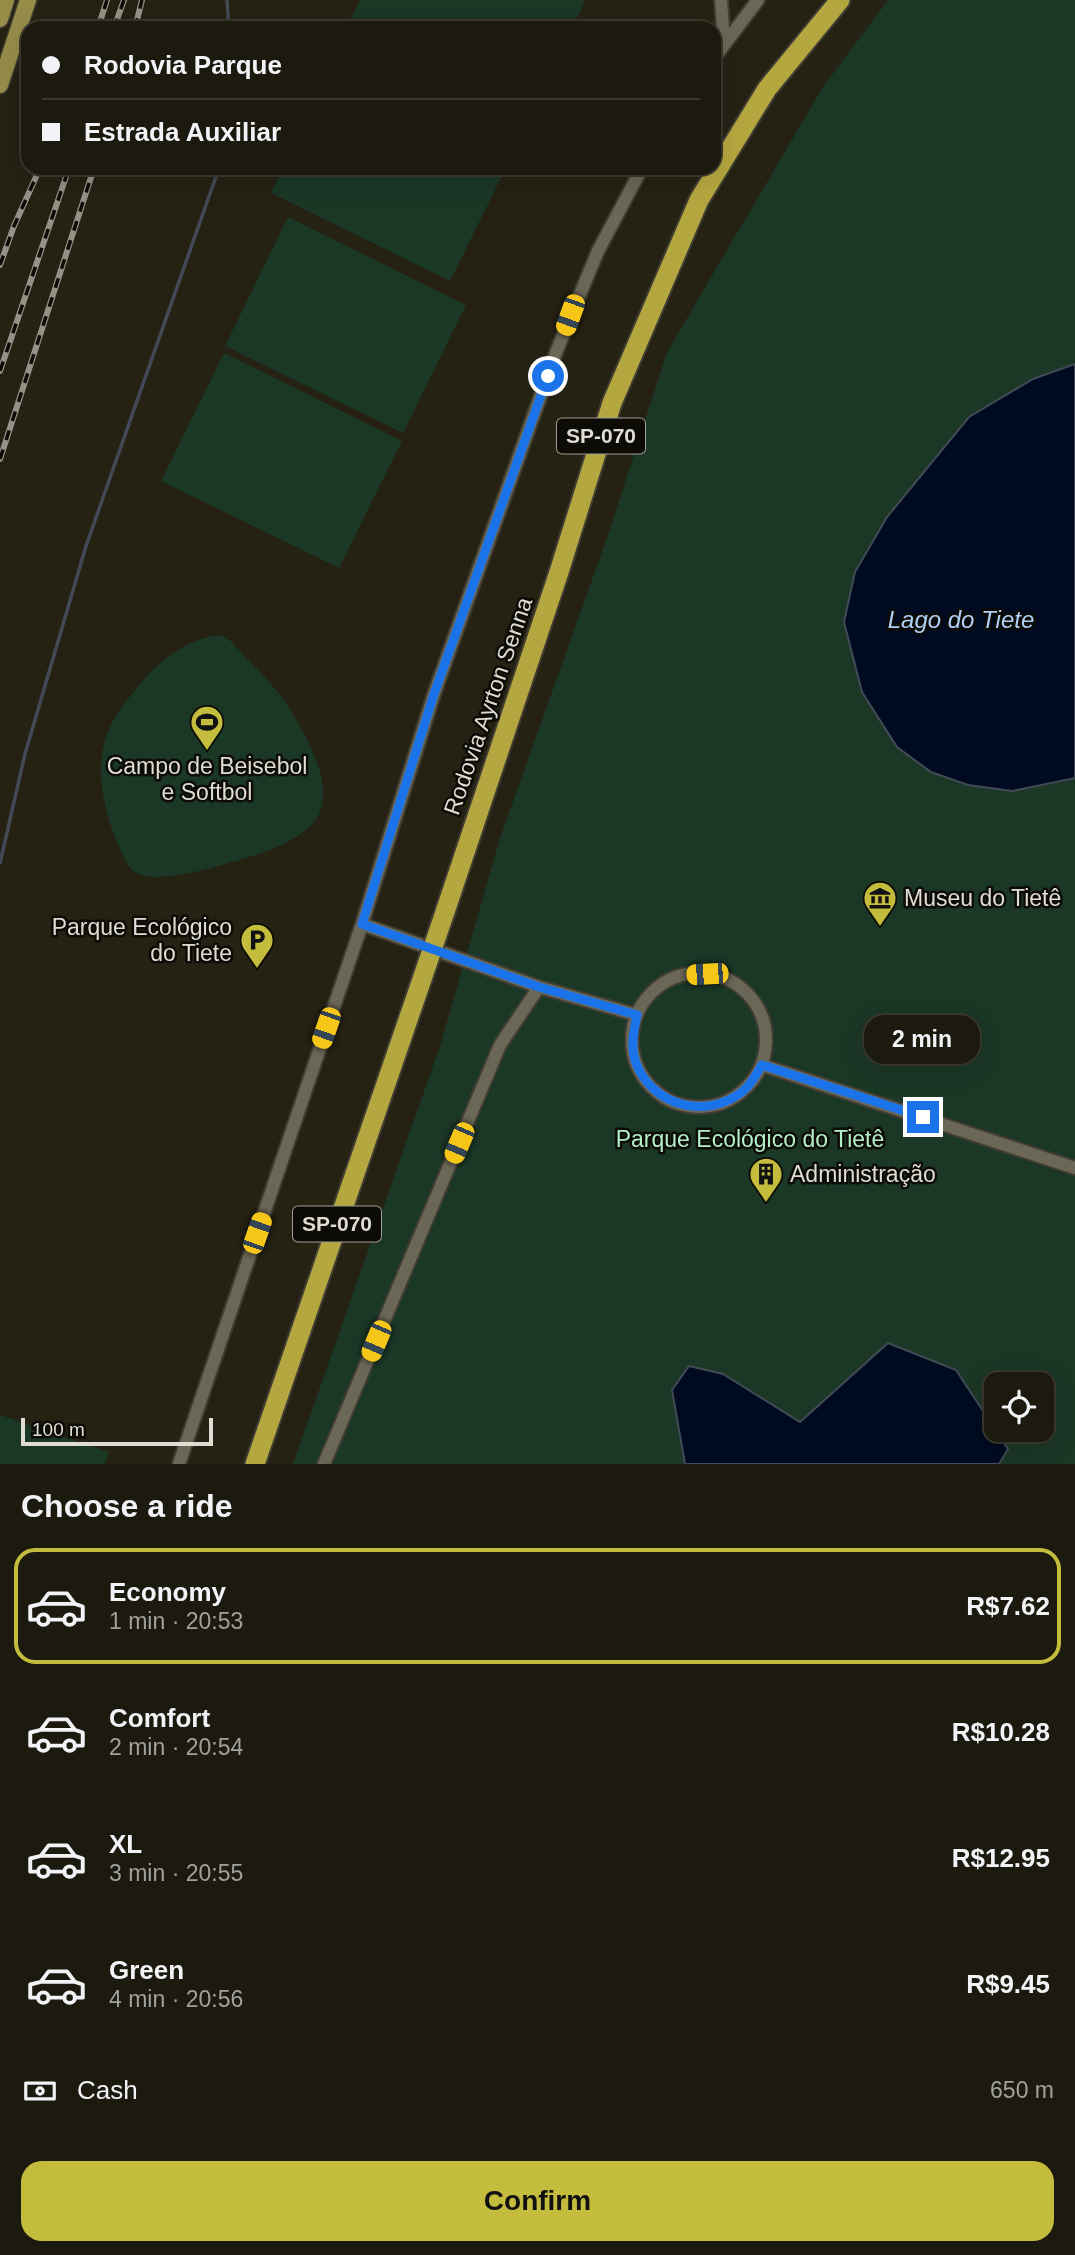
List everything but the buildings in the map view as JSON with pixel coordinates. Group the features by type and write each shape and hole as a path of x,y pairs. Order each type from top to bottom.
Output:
{"highway":[{"name":"Rodovia Ayrton Senna","path":"721,164 767,89 839,0"},
{"name":"Rodovia Ayrton Senna","path":"255,1464 445,912 559,572 612,403 699,200 714,175"}],"main road":[{"path":"0,19 6,0"},
{"path":"21,21 28,0"},
{"path":"0,85 21,21"}],"street":[{"path":"722,0 724,43"},
{"path":"721,48 752,2"},
{"path":"178,1464 362,924 434,694 562,338 598,251 638,175"},
{"path":"362,924 539,987 637,1015"},
{"path":"719,974 747,992 757,1006 765,1025 767,1045 762,1065 745,1090 718,1105 687,1107 665,1098 647,1083 635,1062 632,1038 637,1015 648,997 665,983 685,975 719,974"},
{"path":"324,1464 500,1045 539,987"},
{"path":"762,1065 1075,1168"}],"green space":[{"path":"360,0 585,1 575,21 350,21"},
{"name":"Parque Ecológico do Tietê","path":"888,0 1075,0 1075,1464 293,1464 441,1043 500,838 609,532 667,352 823,87"},
{"path":"280,175 503,175 450,281 271,193"},
{"path":"288,217 466,305 403,433 225,346"},
{"path":"224,353 402,441 339,568 161,481"},
{"name":"Campo de Beisebol e Softbol","path":"221,635 232,642 268,681 295,717 317,761 323,792 322,807 308,828 289,841 266,851 185,874 159,877 138,874 129,867 122,852 104,800 101,765 108,732 126,702 160,663 188,644"},
{"path":"0,1415 109,1452 105,1464 0,1464"}],"water":[{"name":"Lago do Tiete","path":"1075,364 1075,778 1012,791 968,785 931,772 897,747 862,692 844,622 855,572 887,517 969,417 1033,379"},
{"path":"888,1343 956,1370 984,1413 984,1442 1003,1442 1008,1449 999,1464 685,1464 672,1390 689,1366 723,1374 800,1422"}],"waterway":[{"path":"227,0 228,21"},
{"path":"0,863 25,754 86,546 217,175"}],"railway":[{"path":"100,21 107,0"},
{"path":"116,21 124,0"},
{"path":"137,21 142,0"},
{"path":"0,265 37,175"},
{"path":"0,371 67,175"},
{"path":"0,459 92,175"}],"place":[{"name":"Campo de Beisebol e Softbol","path":"207,752"},
{"name":"Museu do Tietê","path":"880,928"},
{"name":"Parque Ecológico do Tiete","path":"257,970"},
{"name":"Administração","path":"766,1204"}],"route":[{"path":"548,376 434,694 362,924 539,987 637,1015 632,1038 635,1062 647,1083 665,1098 687,1107 718,1105 745,1090 762,1065 923,1117"}]}
